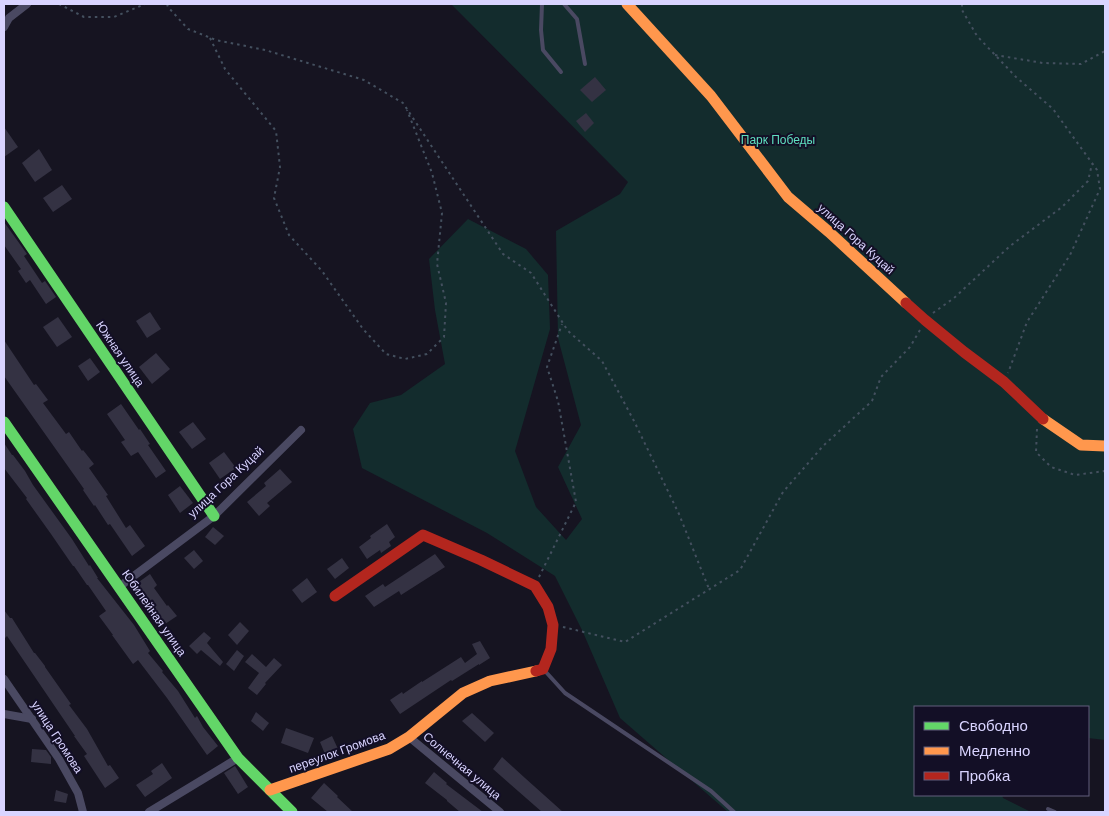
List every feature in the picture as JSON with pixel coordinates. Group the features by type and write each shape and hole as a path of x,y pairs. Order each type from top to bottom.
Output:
{"street":[{"path":"4,27 9,18 27,4"},
{"name":"улица Гора Куцай","path":"627,4 712,96 788,197 925,320 1004,382 1046,422 1081,445 1105,446"},
{"name":"Южная улица","path":"4,207 214,516"},
{"name":"Юбилейная улица","path":"4,422 238,758 292,812"},
{"name":"улица Гора Куцай","path":"119,587 214,516 301,430"},
{"path":"335,596 423,535 535,586 548,607 553,625 551,649 543,669"},
{"name":"переулок Громова","path":"270,790 389,749 409,737 463,693 490,681 543,669"},
{"name":"улица Громова","path":"4,678 74,784 83,812"},
{"path":"4,714 32,719"},
{"name":"Солнечная улица","path":"409,737 500,812"},
{"path":"150,812 238,758"}],"lane":[{"path":"542,4 541,30 543,50 561,72"},
{"path":"564,4 577,19 585,64"},
{"path":"543,669 565,693 711,792 734,812"},
{"path":"1048,809 1055,812"}],"path":[{"path":"59,4 84,18 114,17 145,4"},
{"path":"167,4 168,8 188,30 216,40 265,50 364,80 403,103 503,254 531,274 568,331 602,361 634,421 679,514 709,589"},
{"path":"962,4 962,10 977,36 1016,77 1053,109 1097,170 1100,189 1070,255 1027,322 1004,382"},
{"path":"210,38 225,69 276,131 280,167 274,198 289,235 322,271 363,329 386,354 405,359 427,354 444,337 446,303 438,264 442,214 432,173 405,106"},
{"path":"995,55 1043,63 1081,64 1105,51"},
{"path":"535,586 576,502 558,401 547,367 562,323"},
{"path":"1039,415 1036,452 1051,467 1075,475 1105,471"},
{"path":"553,625 625,642 740,570 783,492"}],"green space":[{"name":"Парк Победы","path":"451,4 1105,4 1105,740 1089,738 1089,706 914,706 914,796 1002,796 1031,812 728,812 620,718 582,630 555,576 487,533 362,468 353,429 370,403 401,395 445,364 435,310 429,259 468,219 526,249 548,275 550,329 515,451 536,507 566,540 582,519 558,467 581,425 558,338 556,231 620,194 628,182"}],"building":[{"path":"595,77 606,90 592,102 580,90"},
{"path":"586,113 594,123 585,132 576,121"},
{"path":"4,127 18,147 4,157"},
{"path":"39,149 52,170 35,182 22,163"},
{"path":"62,185 72,199 53,212 43,198"},
{"path":"4,222 27,254 24,256 42,283 45,281 56,297 46,304 30,280 26,283 18,271 21,269 4,245"},
{"path":"150,312 161,329 147,338 136,321"},
{"path":"58,317 72,337 57,347 43,327"},
{"path":"4,340 34,385 36,384 48,400 43,403 66,434 69,432 94,464 89,468 108,495 106,496 126,528 130,525 145,546 132,556 110,524 108,525 94,506 4,376"},
{"path":"156,353 170,369 152,384 139,367"},
{"path":"90,358 100,372 88,381 78,366"},
{"path":"121,404 140,429 150,444 148,445 166,471 156,478 138,452 131,456 121,442 125,440 107,414"},
{"path":"193,422 206,439 192,449 179,432"},
{"path":"4,443 90,565 97,578 134,625 150,651 148,653 178,691 195,718 197,716 218,746 207,755 138,660 133,664 99,616 106,611 4,468"},
{"path":"224,452 236,468 220,479 209,463"},
{"path":"280,469 292,482 267,503 270,506 259,516 247,502 266,486 264,483"},
{"path":"180,486 193,503 180,513 168,495"},
{"path":"387,524 395,537 389,542 391,546 381,553 380,550 367,559 359,547 371,538 370,536"},
{"path":"213,527 224,536 215,545 205,537"},
{"path":"194,550 203,561 194,569 184,558"},
{"path":"435,554 445,567 401,595 399,591 374,607 365,596 383,584 385,587"},
{"path":"342,558 349,568 335,579 327,569"},
{"path":"150,574 157,585 154,588 177,616 165,624 145,602 147,601 136,584"},
{"path":"307,578 317,592 302,603 292,590"},
{"path":"4,610 12,618 34,653 71,704 69,705 87,729 108,766 110,765 119,778 105,788 84,756 87,754 75,736 7,636 4,639"},
{"path":"240,622 249,631 237,645 228,635"},
{"path":"204,632 211,638 207,643 223,662 220,666 201,650 197,654 189,646"},
{"path":"480,641 490,658 451,680 400,714 390,700 402,692 403,694 461,657 465,663 477,654 472,644"},
{"path":"237,650 244,656 234,671 226,664"},
{"path":"252,654 266,667 274,658 282,665 265,683 257,695 248,688 259,673 245,662"},
{"path":"256,712 269,723 263,731 251,721"},
{"path":"472,713 494,733 485,742 462,721"},
{"path":"286,728 314,738 308,753 281,743"},
{"path":"332,736 338,749 325,754 320,742"},
{"path":"32,749 46,750 51,757 51,764 31,762"},
{"path":"502,757 563,812 542,812 493,769"},
{"path":"162,763 172,778 145,797 136,785 153,774 151,771"},
{"path":"235,766 248,787 238,794 224,773"},
{"path":"434,772 446,784 483,812 460,812 425,783"},
{"path":"324,783 353,812 328,812 311,798"},
{"path":"56,790 68,794 66,803 54,801"}],"traffic: fast":[{"path":"4,207 214,516"},
{"path":"4,422 238,758 292,812"}],"traffic: slow":[{"path":"627,4 711,96 788,197 906,303"},
{"path":"1043,419 1081,445 1105,446"},
{"path":"270,790 389,749 409,737 463,693 490,681 536,671"}],"traffic: jam":[{"path":"906,303 964,352 1004,382 1043,419"},
{"path":"335,596 423,535 535,586 548,607 553,625 551,649 543,669 536,671"}]}
